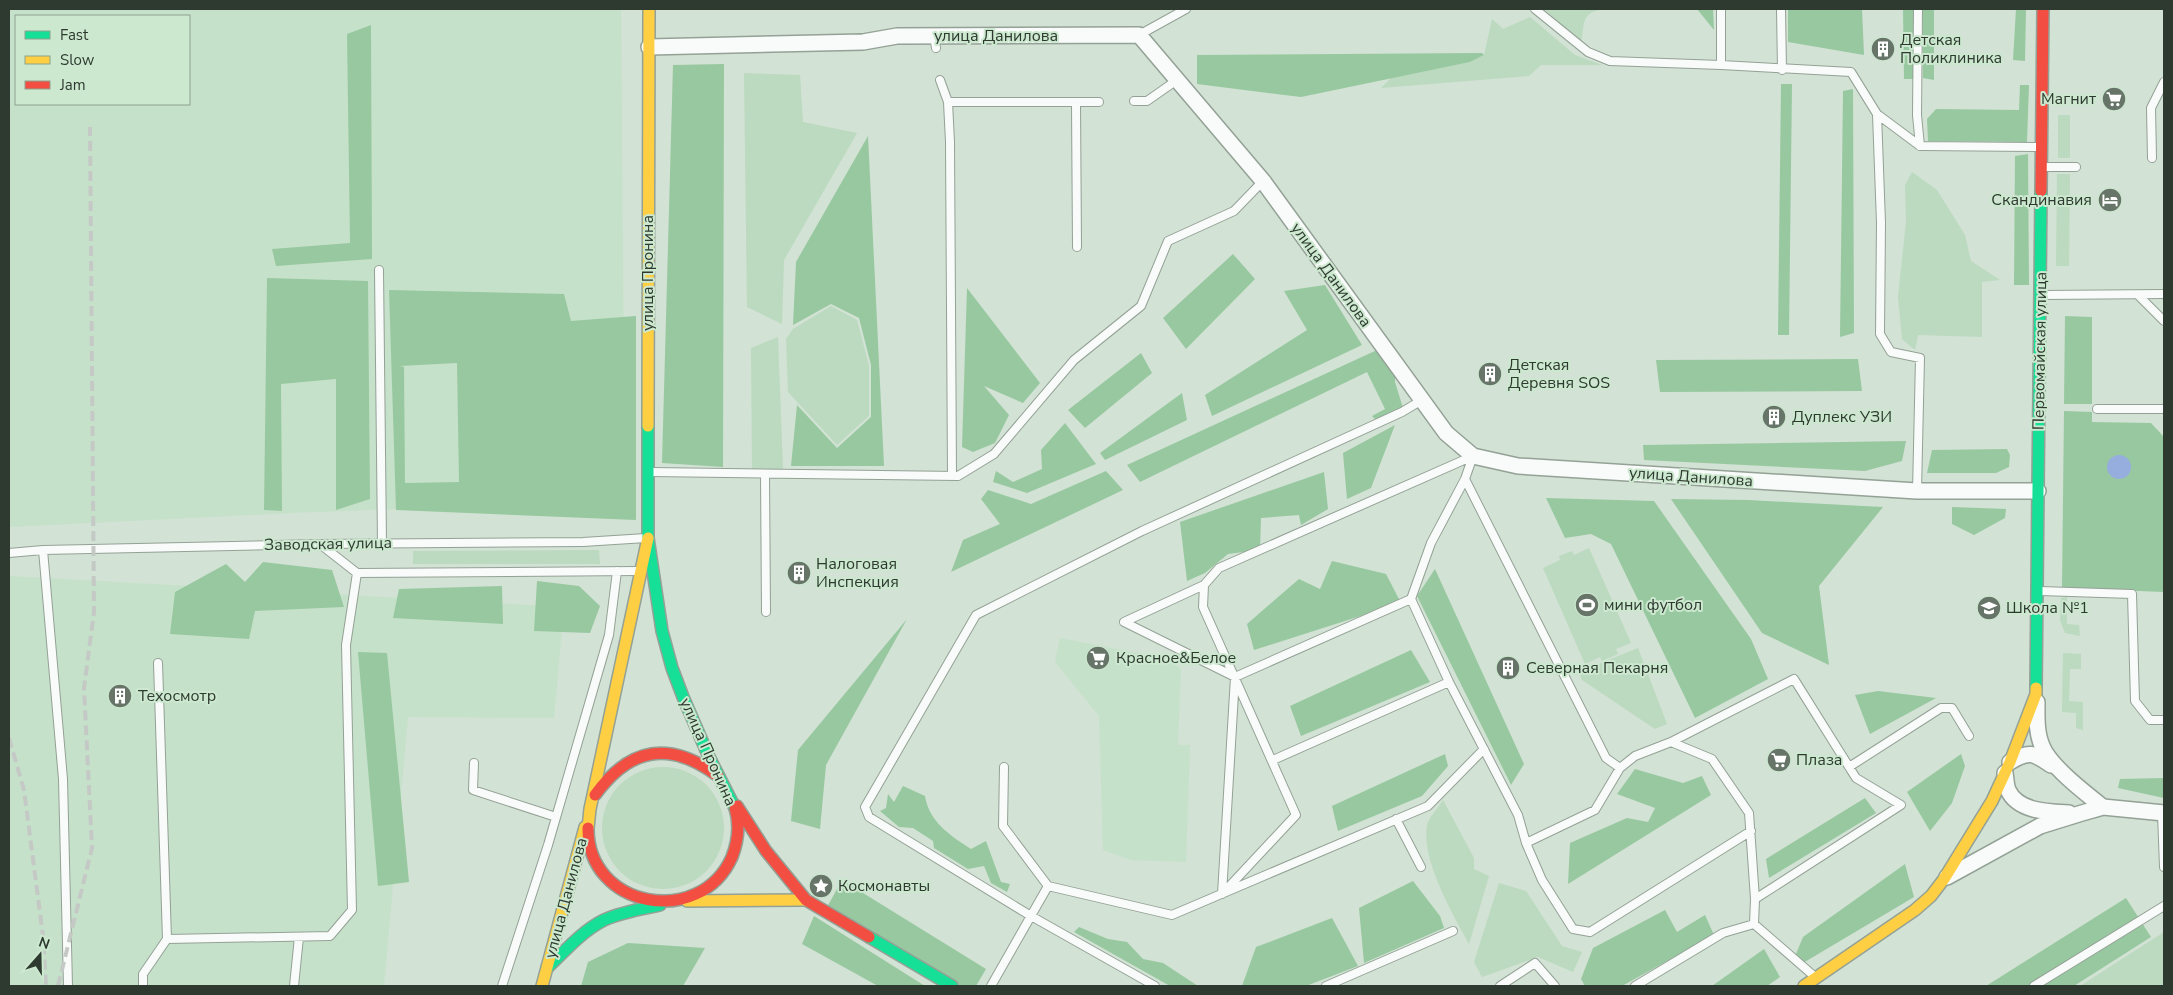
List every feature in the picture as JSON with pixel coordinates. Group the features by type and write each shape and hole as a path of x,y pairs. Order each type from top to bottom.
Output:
{"main road":[{"name":"улица Пронина","path":"648,538 590,809 588,832 590,847 603,873 613,884 632,896 653,902 668,903 701,893 718,879 730,862 737,835 738,820 733,800 720,779 678,685 658,616 648,538 649,9"},
{"name":"Первомайская улица","path":"1804,986 1819,982 1931,896 1944,879 1992,801 2036,694 2043,9"},
{"path":"590,809 599,789 613,771 632,760 653,753 668,752 697,760 720,779"},
{"path":"733,800 766,851 806,900 952,986"},
{"name":"улица Данилова","path":"542,986 590,809"},
{"path":"681,900 806,900"},
{"path":"546,969 577,939 598,923 668,903"}],"street":[{"name":"улица Данилова","path":"649,47 863,42 897,36 935,42 1139,35 1263,181 1446,433 1473,456 1518,466 1918,492 2038,491"},
{"name":"Первомайская улица","path":"2036,694 2038,728 2042,746 2063,773 2103,807"},
{"path":"2063,773 2037,755 2023,754 2007,768 2008,790 2019,803 2044,812 2082,813"},
{"name":"Первомайская улица","path":"1944,879 2040,826 2103,807"},
{"path":"2103,807 2163,813"}],"lane":[{"path":"1139,35 1186,9"},
{"path":"1535,9 1588,52 1610,62 1721,65 1782,70 1851,72 1877,114 1920,146 2042,147"},
{"path":"1721,9 1721,65"},
{"path":"1781,9 1782,70"},
{"path":"1918,9 1917,115 1920,146"},
{"path":"940,80 948,102 950,142 952,476"},
{"path":"1134,101 1147,101 1177,80"},
{"path":"2152,158 2151,108 2164,82"},
{"path":"948,102 1099,102"},
{"path":"1076,103 1078,247"},
{"path":"1877,114 1881,223 1880,334 1891,352 1920,358 1918,492"},
{"path":"2042,167 2076,167"},
{"path":"648,472 958,476 994,454 1074,360 1141,306 1168,241 1234,211 1263,181"},
{"path":"379,270 382,543"},
{"path":"2040,295 2164,294"},
{"path":"2138,295 2164,320"},
{"path":"1155,986 1031,916 869,817 865,807 976,615 1142,532 1402,412 1422,400"},
{"path":"2097,409 2164,409"},
{"path":"1473,456 1465,478 1431,543 1411,599 1449,682 1518,815 1526,843 1542,880 1573,929 1590,932 1751,831"},
{"path":"1235,677 1124,622 1204,585 1219,568 1473,456"},
{"path":"765,474 766,612"},
{"path":"1465,478 1606,758 1620,768"},
{"name":"Заводская улица","path":"9,553 43,550 320,544 583,542 648,538"},
{"path":"320,544 357,574 641,571"},
{"path":"43,550 63,779 68,986"},
{"path":"502,986 556,817 609,635 617,571"},
{"path":"167,939 330,936 352,910 346,645 357,574"},
{"path":"1204,585 1203,607 1296,815 1222,894"},
{"path":"2037,591 2132,594 2135,701 2150,720 2164,720"},
{"path":"1235,677 1411,599"},
{"path":"143,986 143,974 167,939 158,663"},
{"path":"1222,894 1235,677"},
{"path":"1526,843 1595,810 1620,768 1635,756 1671,742 1794,679 1856,778 1901,805 1755,899"},
{"path":"1273,760 1449,682"},
{"path":"1849,767 1941,708 1952,708 1970,736"},
{"path":"1671,742 1712,759 1749,813 1755,899 1754,924"},
{"path":"1004,767 1004,826 1048,886 1172,915 1428,806 1484,749"},
{"path":"474,763 473,790 556,817"},
{"path":"2163,813 2164,867"},
{"path":"1396,819 1421,868"},
{"path":"991,986 1048,886"},
{"path":"2034,986 2164,906"},
{"path":"1754,924 1819,982"},
{"path":"1636,986 1723,933 1754,924"},
{"path":"1326,986 1453,932"},
{"path":"294,986 299,937"},
{"path":"1500,986 1535,963 1555,986"}],"shaded area":[{"path":"9,9 621,9 625,509 502,505 9,527"},
{"path":"1544,9 1603,9 1587,16 1581,42"},
{"path":"1530,17 1575,55 1602,65 1541,65 1529,76 1381,88 1391,78 1470,62 1484,55 1492,19 1503,29"},
{"path":"744,73 800,75 803,122 857,133 784,260 782,324 747,307"},
{"path":"2058,115 2070,115 2070,158 2058,158"},
{"path":"1912,172 1937,190 1965,235 1971,261 2000,280 1982,282 1982,337 1918,335 1915,350 1902,339 1898,297 1906,222 1905,185"},
{"path":"2057,174 2070,174 2069,266 2056,266"},
{"path":"831,306 857,320 869,366 869,416 837,445 788,392 786,339 793,329"},
{"path":"778,337 783,469 752,469 751,348"},
{"name":"мини футбол","path":"1589,548 1631,643 1616,649 1618,654 1602,661 1600,657 1585,664 1543,568 1560,560 1559,556 1572,551 1574,555"},
{"path":"599,550 600,564 413,564 413,551"},
{"path":"9,576 564,607 554,718 408,717 384,986 9,986"},
{"path":"2067,597 2067,624 2079,625 2080,636 2065,633 2060,620 2061,598"},
{"path":"1060,638 1142,654 1172,663 1181,669 1178,745 1190,745 1186,862 1131,860 1103,850 1099,716 1055,662"},
{"path":"1638,648 1667,724 1655,729 1582,680 1579,672"},
{"path":"2063,653 2081,654 2081,669 2070,669 2069,701 2083,702 2083,730 2076,728 2076,713 2062,712"},
{"path":"663,767 675,768 686,772 697,777 706,785 714,794 719,805 723,816 723,840 719,851 714,862 706,871 697,879 686,884 675,888 663,889 651,888 640,884 629,879 620,871 612,862 607,851 603,840 602,828 603,816 607,805 612,794 620,785 629,777 640,772 651,768"},
{"path":"1443,800 1474,858 1474,869 1489,876 1469,944 1433,870 1426,840 1428,823"},
{"path":"1499,883 1526,891 1562,946 1582,952 1573,972 1538,957 1482,977 1474,962"},
{"path":"2164,932 2164,986 2080,986"}],"green space":[{"path":"1697,9 1713,9 1714,30"},
{"path":"1788,9 1862,9 1864,55 1788,42"},
{"path":"1903,9 1913,9 1913,79 1904,79"},
{"path":"1923,9 1934,9 1934,80 1923,78"},
{"path":"2016,9 2026,9 2025,61 2013,60"},
{"path":"371,25 372,259 276,266 272,249 350,243 347,34"},
{"path":"1482,53 1484,55 1470,62 1301,97 1197,84 1197,55"},
{"path":"724,64 723,467 662,463 673,65"},
{"path":"1781,84 1792,84 1789,335 1778,335"},
{"path":"2020,85 2029,85 2027,142 1928,141 1927,119 1936,109 2019,110"},
{"path":"1853,89 1854,333 1840,337 1843,91"},
{"path":"868,136 884,466 791,466 797,405 837,448 871,417 871,365 859,318 831,304 793,325 796,262"},
{"path":"2028,154 2029,285 2014,285 2015,156"},
{"path":"1233,254 1255,279 1186,349 1163,318"},
{"path":"267,278 368,281 370,499 336,510 336,379 281,384 282,511 264,510"},
{"path":"1325,285 1362,345 1212,416 1205,395 1307,330 1284,291"},
{"path":"967,288 1040,383 1023,403 984,386 1009,415 995,443 973,452 962,447"},
{"path":"389,290 564,294 571,321 636,316 636,520 396,510","holes":["457,363 459,482 405,483 404,367 400,366"]},
{"path":"2065,316 2092,317 2092,404 2064,404"},
{"path":"1377,350 1395,373 1395,382 1403,408 1377,421 1372,416 1385,409 1367,372 1140,482 1127,465"},
{"path":"1141,353 1152,373 1085,428 1068,410"},
{"path":"1858,359 1862,391 1660,392 1656,360"},
{"path":"1182,393 1187,420 1105,460 1100,453"},
{"path":"2064,411 2092,412 2092,422 2151,423 2164,437 2164,592 2062,588"},
{"path":"1065,423 1096,464 1027,493 993,482 996,471 1013,482 1042,469 1041,450"},
{"path":"1395,425 1371,488 1347,499 1343,453"},
{"path":"1906,441 1902,461 1865,471 1644,460 1643,445"},
{"path":"2007,449 2010,455 2009,467 1996,473 1927,473 1932,450"},
{"path":"1106,471 1123,490 951,572 963,540 1000,524 981,499 988,490 1031,504"},
{"path":"1324,472 1328,509 1301,525 1299,515 1261,518 1260,550 1228,554 1205,573 1187,581 1180,522"},
{"path":"1546,498 1654,501 1751,639 1768,679 1695,718 1611,544 1591,534 1565,538"},
{"path":"1671,499 1748,500 1883,507 1819,586 1829,665 1762,633"},
{"path":"1952,507 2006,509 2005,518 1974,535 1952,524"},
{"path":"1332,561 1386,574 1401,603 1254,650 1247,624 1299,579 1320,589"},
{"path":"263,562 332,570 344,607 255,611 249,639 170,634 175,592 226,564 245,582"},
{"path":"1435,569 1524,764 1511,785 1417,596"},
{"path":"537,581 579,586 600,606 590,633 534,631"},
{"path":"502,586 503,624 393,618 399,589"},
{"path":"907,619 826,765 820,829 791,821 798,750"},
{"path":"1411,650 1430,682 1301,736 1290,706"},
{"path":"358,652 387,653 409,882 378,886"},
{"path":"1878,691 1936,698 1870,734 1855,695"},
{"path":"1445,754 1448,766 1422,796 1338,831 1332,806"},
{"path":"1961,754 1965,766 1952,803 1930,831 1907,792"},
{"path":"1635,769 1683,783 1702,776 1711,795 1568,884 1570,843 1627,818 1648,822 1655,808 1617,794"},
{"path":"2164,778 2164,798 2118,788 2120,779"},
{"path":"903,786 925,796 927,805 936,821 963,844 971,849 986,841 1001,882 1010,884 1007,892 991,883 984,866 968,869 934,848 933,841 913,828 899,827 880,811 886,808 888,794 894,802"},
{"path":"1865,798 1876,813 1769,878 1766,859"},
{"path":"1905,864 1914,897 1803,963 1796,954 1803,937"},
{"path":"842,880 986,969 976,986 957,986 826,909"},
{"path":"1413,881 1440,916 1444,928 1364,963 1359,908"},
{"path":"2126,898 2151,937 2074,986 1986,986"},
{"path":"1665,910 1677,932 1705,915 1714,935 1622,986 1585,986 1581,979 1593,948"},
{"path":"814,916 925,986 878,986 802,944"},
{"path":"1332,918 1358,966 1306,986 1242,986 1256,947"},
{"path":"1079,927 1108,939 1127,942 1143,959 1163,963 1198,986 1170,986 1074,932"},
{"path":"628,943 705,948 683,986 581,986 588,962"},
{"path":"1764,949 1780,977 1767,986 1712,986"}],"water":[{"path":"2119,455 2127,459 2131,467 2127,475 2119,479 2111,475 2107,467 2111,459"}],"railway":[{"path":"58,986 92,848 84,688 94,612 90,127"},
{"path":"9,738 24,790 43,936 46,986"}],"traffic: fast":[{"path":"2036,688 2041,191"},
{"path":"648,426 648,538 662,631 672,668 683,697 709,757 735,808"},
{"path":"547,968 581,936 604,920 624,913 660,905"},
{"path":"869,937 952,986"}],"traffic: slow":[{"path":"648,426 649,9"},
{"path":"588,828 590,809 648,538"},
{"path":"1804,986 1915,910 1931,896 1944,879 1992,801 2010,762 2036,694 2036,688"},
{"path":"542,986 585,827"},
{"path":"687,901 806,900"}],"traffic: jam":[{"path":"2041,191 2043,9"},
{"path":"595,795 608,779 622,767 637,758 652,754 683,757 718,776"},
{"path":"737,806 766,851 806,900 869,937"},
{"path":"588,828 593,855 606,876 625,891 648,900 672,901 696,894 717,880 732,857 736,845 738,826 735,808"}],"place":[{"name":"Детская Поликлиника","path":"1883,49"},
{"name":"Магнит","path":"2114,99"},
{"name":"Скандинавия","path":"2110,200"},
{"name":"Детская Деревня SOS","path":"1490,374"},
{"name":"Дуплекс УЗИ","path":"1774,417"},
{"name":"Налоговая Инспекция","path":"799,573"},
{"name":"мини футбол","path":"1587,605"},
{"name":"Школа №1","path":"1989,608"},
{"name":"Красное&Белое","path":"1098,658"},
{"name":"Северная Пекарня","path":"1508,668"},
{"name":"Техосмотр","path":"120,696"},
{"name":"Плаза","path":"1779,760"},
{"name":"Космонавты","path":"821,886"}]}
